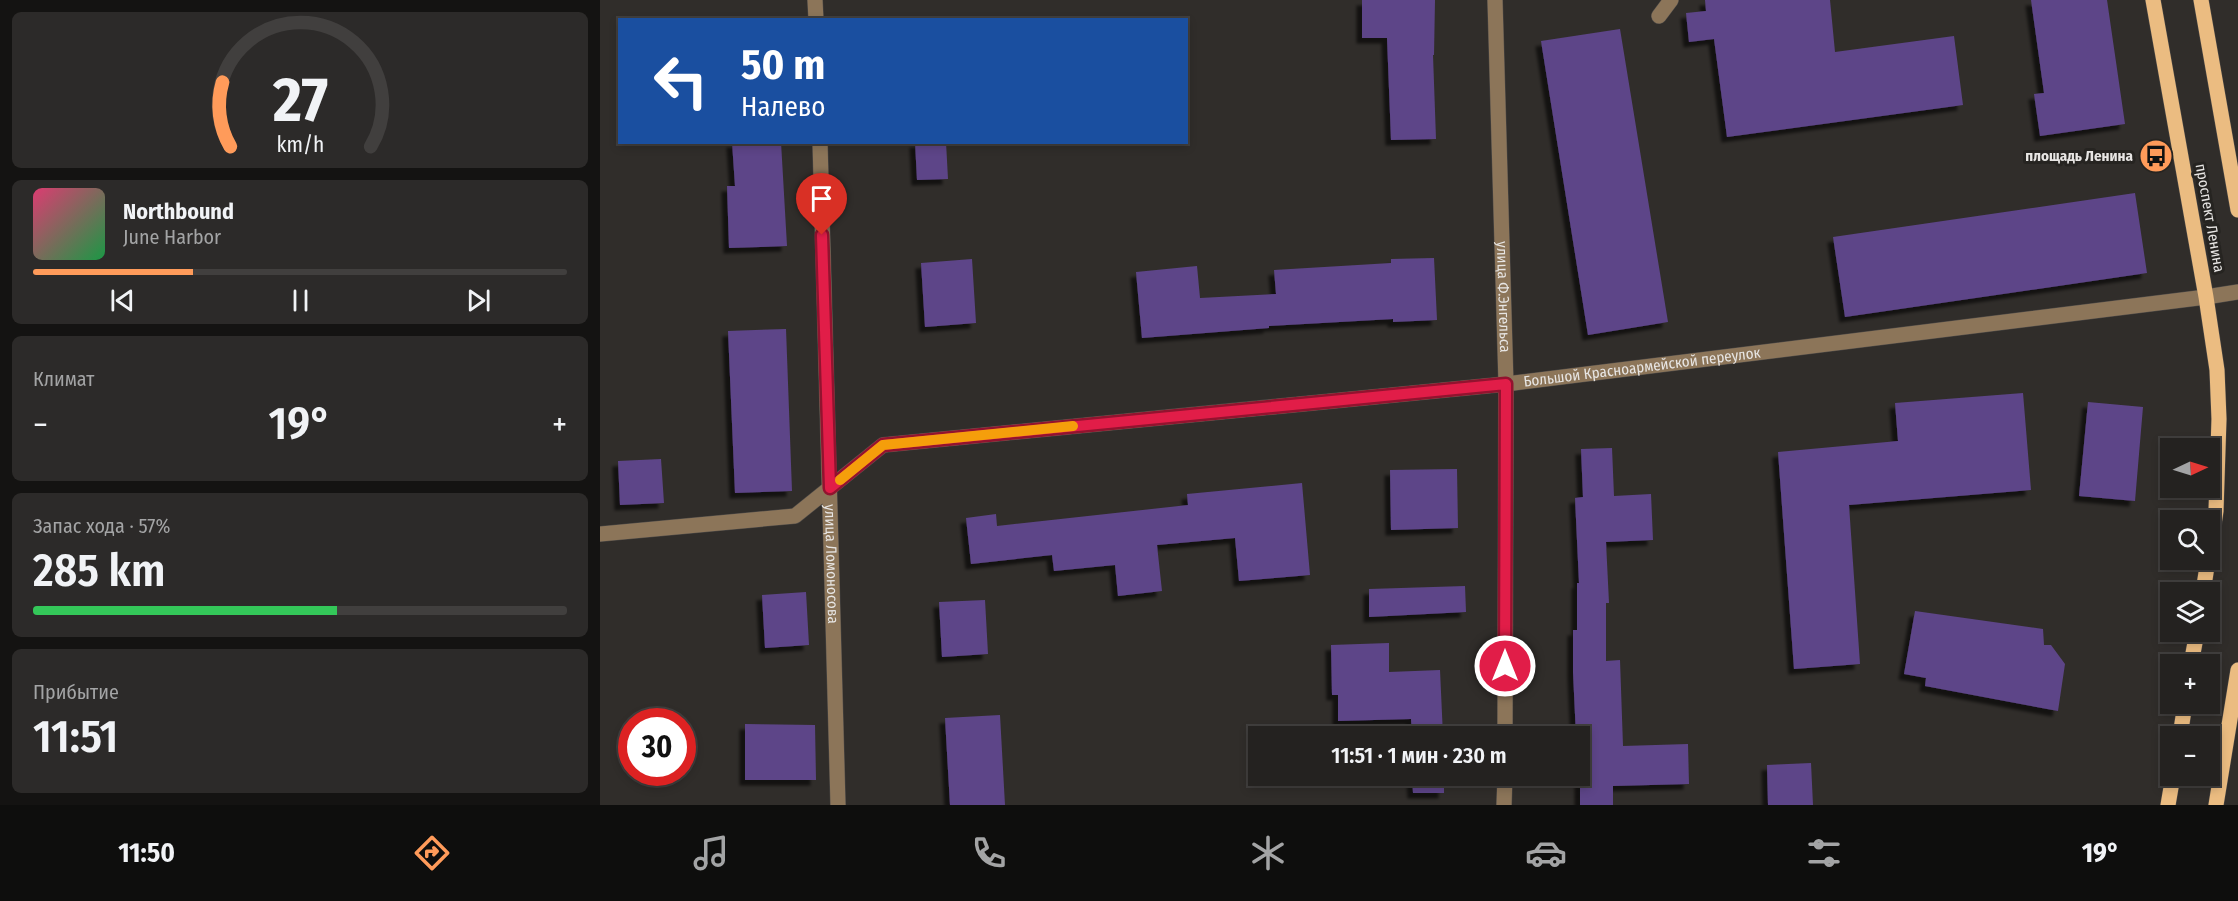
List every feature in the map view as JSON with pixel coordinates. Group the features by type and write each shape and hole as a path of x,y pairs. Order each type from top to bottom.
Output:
{"main road":[{"name":"проспект Ленина","path":"2153,0 2217,370 2219,419 2216,510"},
{"name":"проспект Ленина","path":"2201,0 2238,210"},
{"path":"2216,805 2238,670"},
{"path":"2168,805 2171,786"}],"street":[{"path":"815,0 816,18"},
{"name":"улица Ф.Энгельса","path":"1495,0 1506,384 1505,726"},
{"path":"1659,16 1671,0"},
{"name":"улица Ломоносова","path":"820,144 838,805"},
{"name":"Большой Красноармейской переулок","path":"600,534 795,516 883,445 1506,384 2238,292"},
{"path":"1504,786 1504,805"}],"building":[{"path":"1362,0 1435,0 1433,55 1436,139 1391,140 1387,38 1362,38"},
{"path":"1705,0 1830,0 1835,52 1954,36 1963,105 1727,137 1714,39 1689,42 1686,13 1706,11"},
{"path":"2031,0 2107,0 2125,124 2040,136 2034,94 2044,93"},
{"path":"1620,29 1668,322 1588,335 1541,41"},
{"path":"732,144 781,144 787,246 729,248 727,186 735,186"},
{"path":"915,144 946,144 948,179 917,180"},
{"path":"2135,193 2147,273 1845,317 1833,237"},
{"path":"1434,258 1437,320 1393,322 1393,319 1269,326 1269,328 1142,338 1136,272 1197,266 1200,298 1276,294 1274,270 1391,263 1391,259"},
{"path":"972,259 976,323 925,327 921,263"},
{"path":"786,329 792,491 735,493 728,331"},
{"path":"2023,393 2031,490 1849,505 1860,664 1794,669 1778,452 1898,441 1895,403"},
{"path":"2088,402 2143,407 2135,501 2079,496"},
{"path":"1612,448 1614,496 1651,494 1653,540 1606,542 1609,603 1606,603 1606,661 1620,660 1623,746 1688,744 1689,784 1613,786 1613,805 1580,805 1580,786 1590,786 1590,726 1576,726 1573,672 1573,630 1577,630 1577,583 1579,583 1575,498 1583,497 1581,449"},
{"path":"661,459 664,503 620,505 618,461"},
{"path":"1457,469 1458,528 1391,530 1390,470"},
{"path":"1302,483 1310,575 1239,581 1235,538 1157,545 1162,591 1118,596 1115,565 1054,571 1052,555 971,564 966,518 996,514 997,526 1188,505 1187,494"},
{"path":"1465,586 1466,612 1369,617 1369,589"},
{"path":"806,592 809,645 765,648 762,595"},
{"path":"985,600 988,654 942,657 939,602"},
{"path":"1915,611 2043,629 2044,645 2051,645 2065,664 2058,711 1925,686 1926,678 1904,674"},
{"path":"1389,643 1389,672 1440,670 1443,726 1411,726 1411,719 1338,721 1338,695 1332,695 1331,645"},
{"path":"1000,715 1005,805 950,805 945,718"},
{"path":"745,724 815,725 816,780 745,780"},
{"path":"1811,763 1813,805 1768,805 1767,765"},
{"path":"1413,786 1444,786 1444,793 1413,793"}],"slow traffic":[{"path":"840,480 883,445 1073,426"}],"place":[{"name":"площадь Ленина","path":"2156,156"}],"route":[{"path":"822,235 830,488 883,445 1506,384 1505,666"}]}
